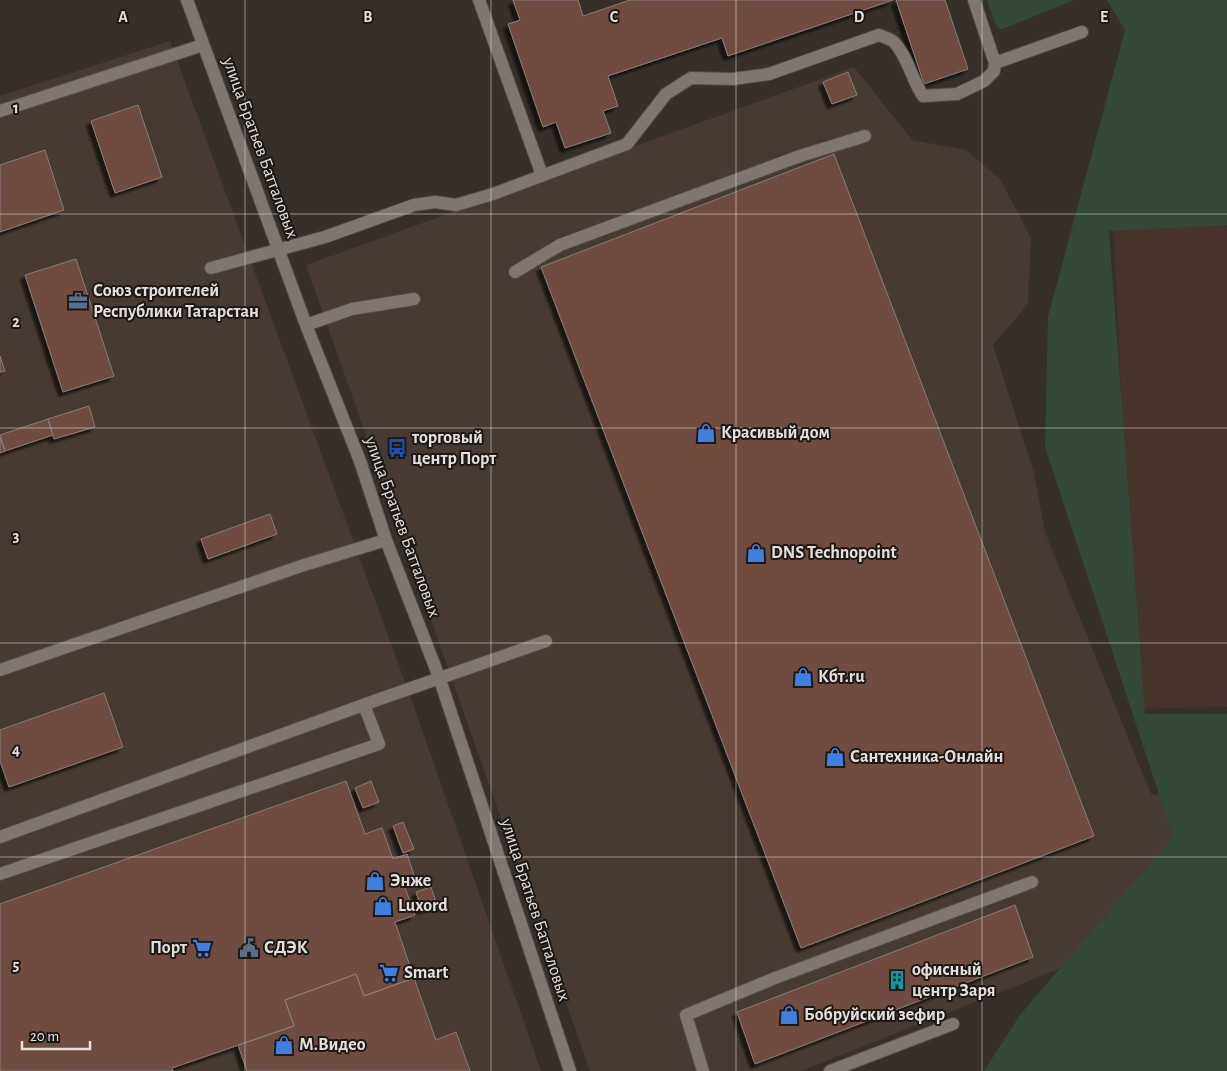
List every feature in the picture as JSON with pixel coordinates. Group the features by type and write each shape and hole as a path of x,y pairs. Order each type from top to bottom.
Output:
{"street":[{"name":"улица Братьев Батталовых","path":"187,0 306,324 360,462 386,540 439,677 570,1071"},
{"path":"479,0 542,175"},
{"path":"211,268 325,237 414,205 434,202 456,205 494,194 627,144 666,94 691,78 733,79 769,74 879,35 893,42 906,61 916,86 923,96 957,94 984,81 994,71 995,62 974,0"},
{"path":"995,62 1082,32"},
{"path":"0,111 203,45"},
{"path":"515,272 560,245 800,156 865,136"},
{"path":"306,324 352,310 414,300"},
{"path":"0,670 301,566 386,540"},
{"path":"0,837 439,677 546,641"},
{"path":"0,874 378,744 364,704"},
{"path":"703,1071 686,1015 775,978 1032,882"},
{"path":"830,1071 953,1024"}],"shaded area":[{"path":"170,41 411,698 541,1071 0,1071 0,96"},
{"path":"854,67 912,140 966,150 1000,179 1031,238 1028,304 993,345 1034,473 1045,532 1151,794 1180,799 1213,908 801,1071 590,1071 306,265"},
{"path":"1227,218 1227,707 1136,709 1113,222"}],"green space":[{"path":"987,0 1074,0 999,29 994,21"},
{"path":"1107,0 1227,0 1227,225 1109,231 1145,714 1227,714 1227,1071 984,1071 1020,1015 1173,837 1045,447 1048,317 1125,30"}],"building":[{"path":"513,0 578,0 583,16 630,0 893,0 728,56 722,38 608,76 618,106 603,111 611,133 565,148 556,122 543,127 508,24 520,20"},
{"path":"896,0 945,0 968,69 924,84"},
{"path":"848,72 857,95 832,104 823,82"},
{"path":"138,105 162,177 115,193 91,121"},
{"path":"45,150 64,210 0,232 0,165"},
{"path":"834,154 1094,836 801,948 541,267"},
{"path":"76,259 114,376 63,392 25,275"},
{"path":"0,356 5,371 0,372"},
{"path":"89,406 95,427 54,439 48,419"},
{"path":"48,419 53,435 5,451 0,435"},
{"path":"0,438 5,451 0,453"},
{"path":"270,514 277,534 208,559 201,539"},
{"path":"104,693 123,747 9,787 0,761 0,730"},
{"name":"Порт","path":"346,781 365,834 382,828 393,859 407,854 415,878 403,882 415,915 395,922 414,978 364,996 356,974 285,1000 294,1026 172,1068 173,1071 0,1071 0,904"},
{"path":"371,781 379,802 363,808 355,788"},
{"path":"403,822 414,849 403,853 393,826"},
{"path":"431,887 437,905 422,910 416,892"},
{"name":"офисный центр Заря","path":"1015,905 1033,957 755,1064 737,1012"},
{"path":"356,974 364,996 414,978 436,1040 456,1032 470,1071 247,1071 238,1045 294,1026 285,1000"}],"place":[{"name":"Союз строителей Республики Татарстан","path":"78,301"},
{"name":"Красивый дом","path":"706,433"},
{"name":"торговый центр Порт","path":"397,448"},
{"name":"DNS Technopoint","path":"756,553"},
{"name":"Кбт.ru","path":"803,677"},
{"name":"Сантехника-Онлайн","path":"835,757"},
{"name":"Энже","path":"375,881"},
{"name":"Luxord","path":"383,906"},
{"name":"Порт","path":"202,948"},
{"name":"СДЭК","path":"249,948"},
{"name":"Smart","path":"389,973"},
{"name":"офисный центр Заря","path":"897,980"},
{"name":"Бобруйский зефир","path":"789,1015"},
{"name":"М.Видео","path":"284,1045"}]}
